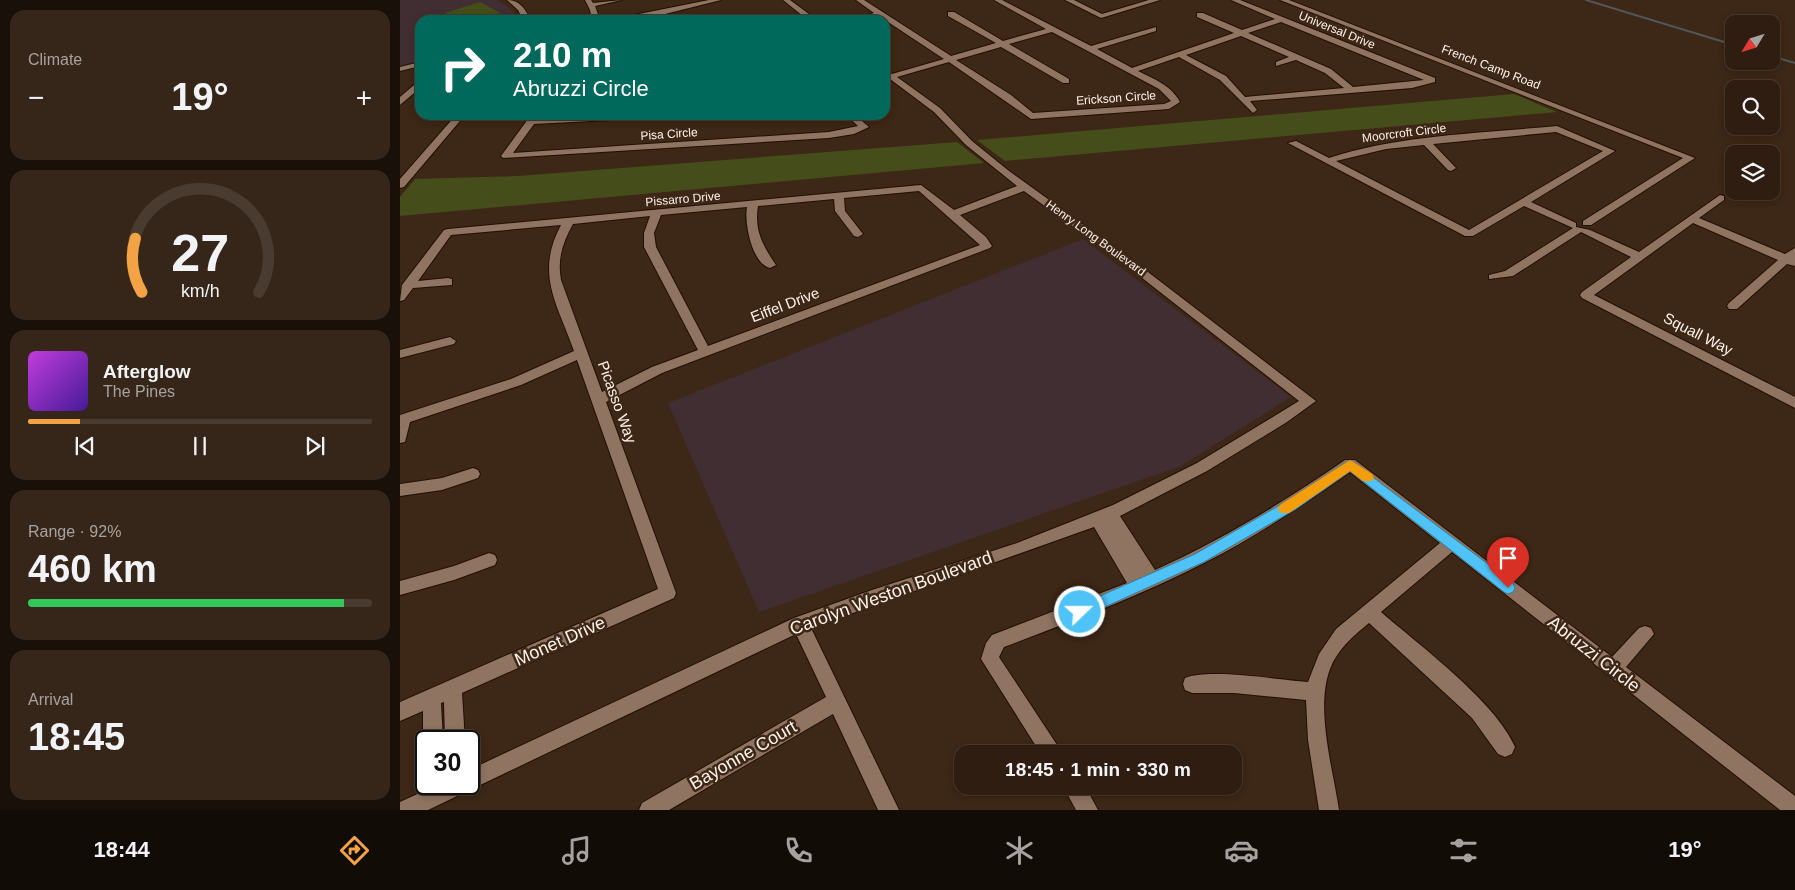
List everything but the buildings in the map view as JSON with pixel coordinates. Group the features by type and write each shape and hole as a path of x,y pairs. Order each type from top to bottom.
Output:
{"street":[{"path":"510,0 521,8 524,15"},
{"path":"594,15 590,2 619,0"},
{"path":"650,15 718,0"},
{"path":"786,0 806,15"},
{"name":"Erickson Circle","path":"859,0 880,14"},
{"name":"Erickson Circle","path":"890,20 1008,97 1031,116 1166,107 1176,102 1168,92 998,0"},
{"path":"1068,0 1101,16 1157,0"},
{"name":"Universal Drive","path":"1234,0 1432,80 1412,85 1351,90"},
{"name":"French Camp Road","path":"1283,0 1690,158 1582,226"},
{"path":"876,15 880,14"},
{"path":"951,14 1066,81"},
{"path":"1200,15 1335,75 1351,90"},
{"path":"1131,71 1282,19"},
{"path":"890,75 1053,29"},
{"path":"1090,49 1153,29"},
{"path":"1179,54 1223,78 1246,100 1253,110"},
{"path":"1279,64 1296,57"},
{"path":"400,68 415,65"},
{"name":"Henry Long Boulevard","path":"890,78 936,110 969,143 1024,187 1127,261 1309,401"},
{"path":"400,102 415,88"},
{"path":"1246,100 1351,90"},
{"path":"400,185 404,175 456,120"},
{"name":"Pisa Circle","path":"533,120 506,156 829,135 851,132 864,127 856,120"},
{"name":"Moorcroft Circle","path":"1556,130 1610,151 1469,234 1328,161 1370,148 1556,130"},
{"path":"1426,142 1451,168"},
{"path":"1293,143 1328,161"},
{"path":"921,188 952,214 1024,187"},
{"name":"Pissarro Drive","path":"448,232 921,188"},
{"path":"839,196 840,211 858,234"},
{"path":"1586,295 1720,198"},
{"path":"1527,201 1642,254"},
{"path":"753,205 750,215 752,233 770,265"},
{"path":"656,214 649,233 650,246 705,352"},
{"name":"Eiffel Drive","path":"599,400 641,377 986,246 982,239 952,214"},
{"path":"1693,219 1792,257 1733,306"},
{"name":"Picasso Way","path":"568,222 554,252 554,272 668,593"},
{"path":"1493,278 1509,274 1582,226"},
{"path":"400,297 448,232"},
{"path":"408,285 448,282"},
{"name":"Squall Way","path":"1586,295 1795,403"},
{"path":"400,354 450,341"},
{"path":"400,438 402,420 516,382 582,353"},
{"name":"Carolyn Weston Boulevard","path":"480,774 800,624 856,602 1103,516 1138,501 1211,463 1309,401"},
{"name":"Abruzzi Circle","path":"1047,745 1016,696 995,670 990,659 992,649 998,641 1009,635 1049,624 1145,584 1248,531 1350,464 1785,806"},
{"path":"400,490 442,484 473,474"},
{"path":"1103,516 1145,584"},
{"path":"1329,810 1316,710 1319,673 1336,642 1451,543"},
{"path":"400,588 454,573 489,560"},
{"name":"Monet Drive","path":"400,712 668,593"},
{"path":"1369,612 1479,711 1504,747"},
{"path":"800,624 889,810"},
{"path":"1613,669 1644,634"},
{"path":"1192,684 1234,684 1316,692"},
{"path":"453,689 455,730"},
{"path":"432,698 433,730"},
{"name":"Bayonne Court","path":"649,810 837,701"},
{"name":"Carolyn Weston Boulevard","path":"405,810 427,795"},
{"path":"1079,795 1088,810"}],"shaded area":[{"path":"400,0 498,0 513,11 515,15 415,15 415,63 400,67"},
{"path":"1083,239 1291,397 1181,466 759,612 668,403"}],"green space":[{"path":"480,2 500,13 493,15 450,15 445,13"},
{"path":"1514,94 1557,112 1005,161 977,140"},
{"path":"957,142 984,163 400,216 400,197 415,179 518,176"}],"waterway":[{"path":"1586,0 1725,42"},
{"path":"1780,59 1795,63"}],"slow traffic":[{"path":"1284,509 1350,464 1368,478"}],"route":[{"path":"1080,612 1200,558 1291,505 1350,464 1508,588"}]}
